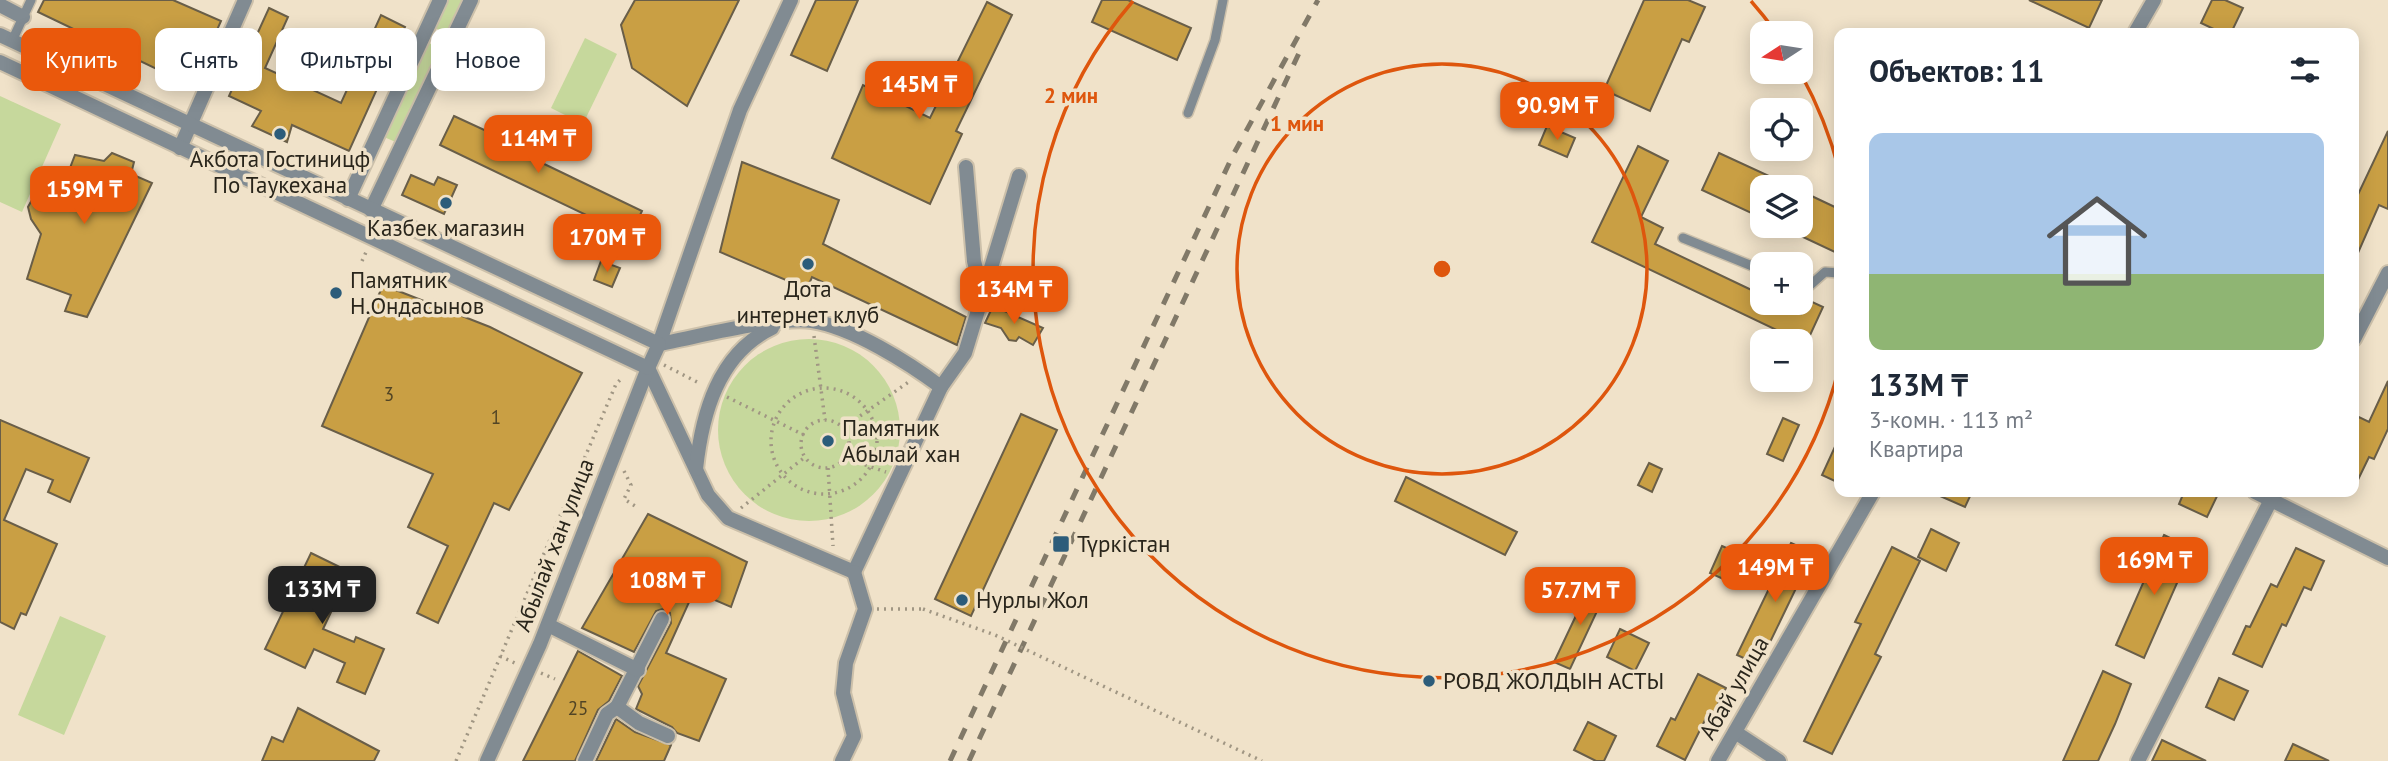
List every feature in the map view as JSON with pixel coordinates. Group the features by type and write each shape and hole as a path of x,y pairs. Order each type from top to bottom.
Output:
{"street":[{"path":"180,148 245,0"},
{"path":"348,199 440,0"},
{"path":"371,210 471,0"},
{"name":"Абылай хан улица","path":"487,761 548,625 659,344 740,110 791,0"},
{"path":"2139,28 2154,0"},
{"path":"0,5 23,17"},
{"path":"6,38 659,344 785,321 813,321 875,345 920,371 941,387"},
{"path":"0,62 648,369 708,495 728,519 854,572"},
{"path":"966,167 974,261 983,298"},
{"path":"842,761 854,736 843,693 846,663 865,608 854,572 941,387 965,353 1019,176"},
{"path":"2359,329 2388,273"},
{"path":"696,470 701,425 730,360 758,334 785,321"},
{"name":"Абай улица","path":"1718,761 1870,497"},
{"path":"2138,761 2272,497"},
{"path":"2275,497 2388,558"},
{"path":"585,761 607,715 617,707 638,670 662,619"},
{"path":"548,625 638,670"},
{"path":"617,707 639,723 668,736"},
{"path":"1735,732 1779,761"}],"lane":[{"path":"6,38 23,17 31,0"},
{"path":"1188,113 1215,40 1223,0"},
{"path":"1683,237 1750,265"},
{"path":"1813,283 1825,272 1834,273"}],"path":[{"path":"813,321 825,421"},
{"path":"843,428 920,371"},
{"path":"456,761 620,380"},
{"path":"821,388 842,391 856,398 868,412 877,434 877,452 871,467 852,487 830,494 809,492 783,475 772,449 776,421 791,399 821,388"},
{"path":"825,421 843,428 849,443 845,458 828,468 817,467 805,457 803,435 814,423 825,421"},
{"path":"728,519 805,457"},
{"path":"845,458 887,473"},
{"path":"828,468 834,563"},
{"path":"865,608 923,609 995,635 1262,761"}],"green space":[{"path":"448,0 464,0 451,28 435,28"},
{"path":"585,38 617,54 583,124 551,108"},
{"path":"427,42 431,44 431,71 398,143 384,137 405,91 417,91 417,64"},
{"path":"0,96 61,124 22,212 0,202"},
{"path":"809,339 844,345 874,365 894,395 900,430 894,465 874,495 844,515 809,521 774,515 744,495 724,465 718,430 724,395 744,365 774,345"},
{"path":"60,616 106,636 64,735 18,715"}],"building":[{"path":"44,0 173,0 221,21 218,28 155,28 155,68 141,61 141,28 71,28 38,12"},
{"path":"635,0 739,0 687,106 632,68 621,25"},
{"path":"816,0 858,0 827,71 791,55"},
{"path":"1102,0 1128,0 1191,28 1177,60 1092,22"},
{"path":"1644,0 1688,0 1705,7 1689,42 1682,39 1650,111 1604,90"},
{"path":"2029,0 2102,0 2089,28"},
{"path":"2212,0 2225,0 2243,8 2233,28 2212,28 2201,23"},
{"path":"987,2 1012,15 956,131 962,134 930,204 832,158 863,85 930,118"},
{"path":"269,8 288,17 283,28 276,28 276,44 265,68 276,73 276,91 315,91 341,103 346,91 376,91 349,151 292,125 287,142 252,126 261,111 229,96 231,91 262,91 260,28"},
{"path":"381,15 405,28 375,28"},
{"path":"454,116 543,157 540,162 642,211 630,236 440,145"},
{"path":"1547,126 1575,138 1567,157 1539,145"},
{"path":"2388,131 2388,209 2379,205 2359,251 2359,192"},
{"path":"1638,146 1668,161 1641,217 1663,228 1655,244 1750,289 1750,315 1813,315 1813,302 1823,307 1813,329 1775,329 1592,242"},
{"path":"112,153 134,162 131,174 152,183 87,317 65,311 71,295 27,279 41,234 31,219 28,207 43,180 53,174 68,173 75,155 104,161"},
{"path":"1719,153 1767,175 1750,175 1750,212 1702,190"},
{"path":"742,162 839,200 823,244 966,317 957,345 812,277 807,289 720,252"},
{"path":"411,175 434,185 438,177 457,185 444,214 402,195"},
{"path":"1813,197 1834,207 1834,252 1805,238 1813,238"},
{"path":"601,261 620,268 612,287 594,280"},
{"path":"383,285 490,327 582,373 509,510 494,503 438,623 417,613 448,546 408,527 433,474 322,426"},
{"path":"993,306 1043,328 1033,345 1019,337 1016,341 1009,340 1001,328 985,323"},
{"path":"2388,381 2388,429 2374,459 2369,457 2359,478 2359,417 2369,422"},
{"name":"Түркістан","path":"1021,414 1057,430 971,616 935,599"},
{"path":"1783,418 1799,425 1783,461 1767,454"},
{"path":"0,420 89,458 70,502 48,492 53,480 26,469 4,520 57,544 26,615 21,613 14,629 0,622"},
{"path":"1834,449 1834,481 1822,475"},
{"path":"1649,463 1662,469 1652,492 1638,485"},
{"path":"1406,477 1517,532 1505,555 1395,501"},
{"path":"1942,497 1970,497 1965,507"},
{"path":"2182,497 2217,497 2207,517 2179,504"},
{"path":"648,514 747,562 731,607 694,591 666,653 726,679 699,741 677,733 672,727 636,709 642,694 638,686 671,623 670,613 662,609 656,611 634,652 582,628"},
{"path":"1931,529 1959,543 1946,571 1918,557"},
{"path":"2164,535 2192,549 2144,658 2116,645"},
{"path":"1791,543 1813,553 1759,665 1737,655"},
{"path":"1722,546 1744,556 1732,583 1710,573"},
{"path":"1892,547 1920,561 1875,654 1881,657 1832,754 1804,741 1861,624 1855,622"},
{"path":"2296,548 2324,561 2311,590 2304,587 2286,626 2282,624 2262,667 2233,654 2271,584 2277,587"},
{"path":"311,553 350,572 323,629 354,642 356,637 384,649 365,694 337,682 345,663 314,649 305,668 265,649"},
{"path":"1591,584 1606,592 1570,669 1554,662"},
{"path":"1620,629 1649,643 1635,671 1607,657"},
{"path":"578,651 622,676 609,701 598,710 575,761 523,761"},
{"path":"2103,671 2131,684 2115,724 2098,761 2063,761"},
{"path":"1698,674 1726,688 1712,716 1708,714 1685,760 1657,746 1671,718 1675,720"},
{"path":"2219,678 2248,691 2234,720 2206,707"},
{"path":"298,708 379,751 374,761 262,761 272,737 283,742"},
{"path":"616,719 635,732 671,745 664,761 596,761"},
{"path":"1588,722 1616,736 1604,761 1596,761 1574,750"},
{"path":"2162,740 2206,761 2152,761"},
{"path":"2293,744 2329,761 2285,761"}],"railway":[{"path":"950,761 1233,155 1318,0"},
{"path":"969,761 1300,51"}],"place":[{"name":"Акбота Гостиницф По Таукехана","path":"280,134"},
{"name":"Казбек магазин","path":"446,203"},
{"name":"Дота интернет клуб","path":"808,264"},
{"name":"Памятник Н.Ондасынов","path":"336,293"},
{"name":"Памятник Абылай хан","path":"828,441"},
{"name":"Түркістан","path":"1061,544"},
{"name":"Нурлы Жол","path":"962,600"},
{"name":"РОВД ЖОЛДЫН АСТЫ","path":"1429,681"}]}
